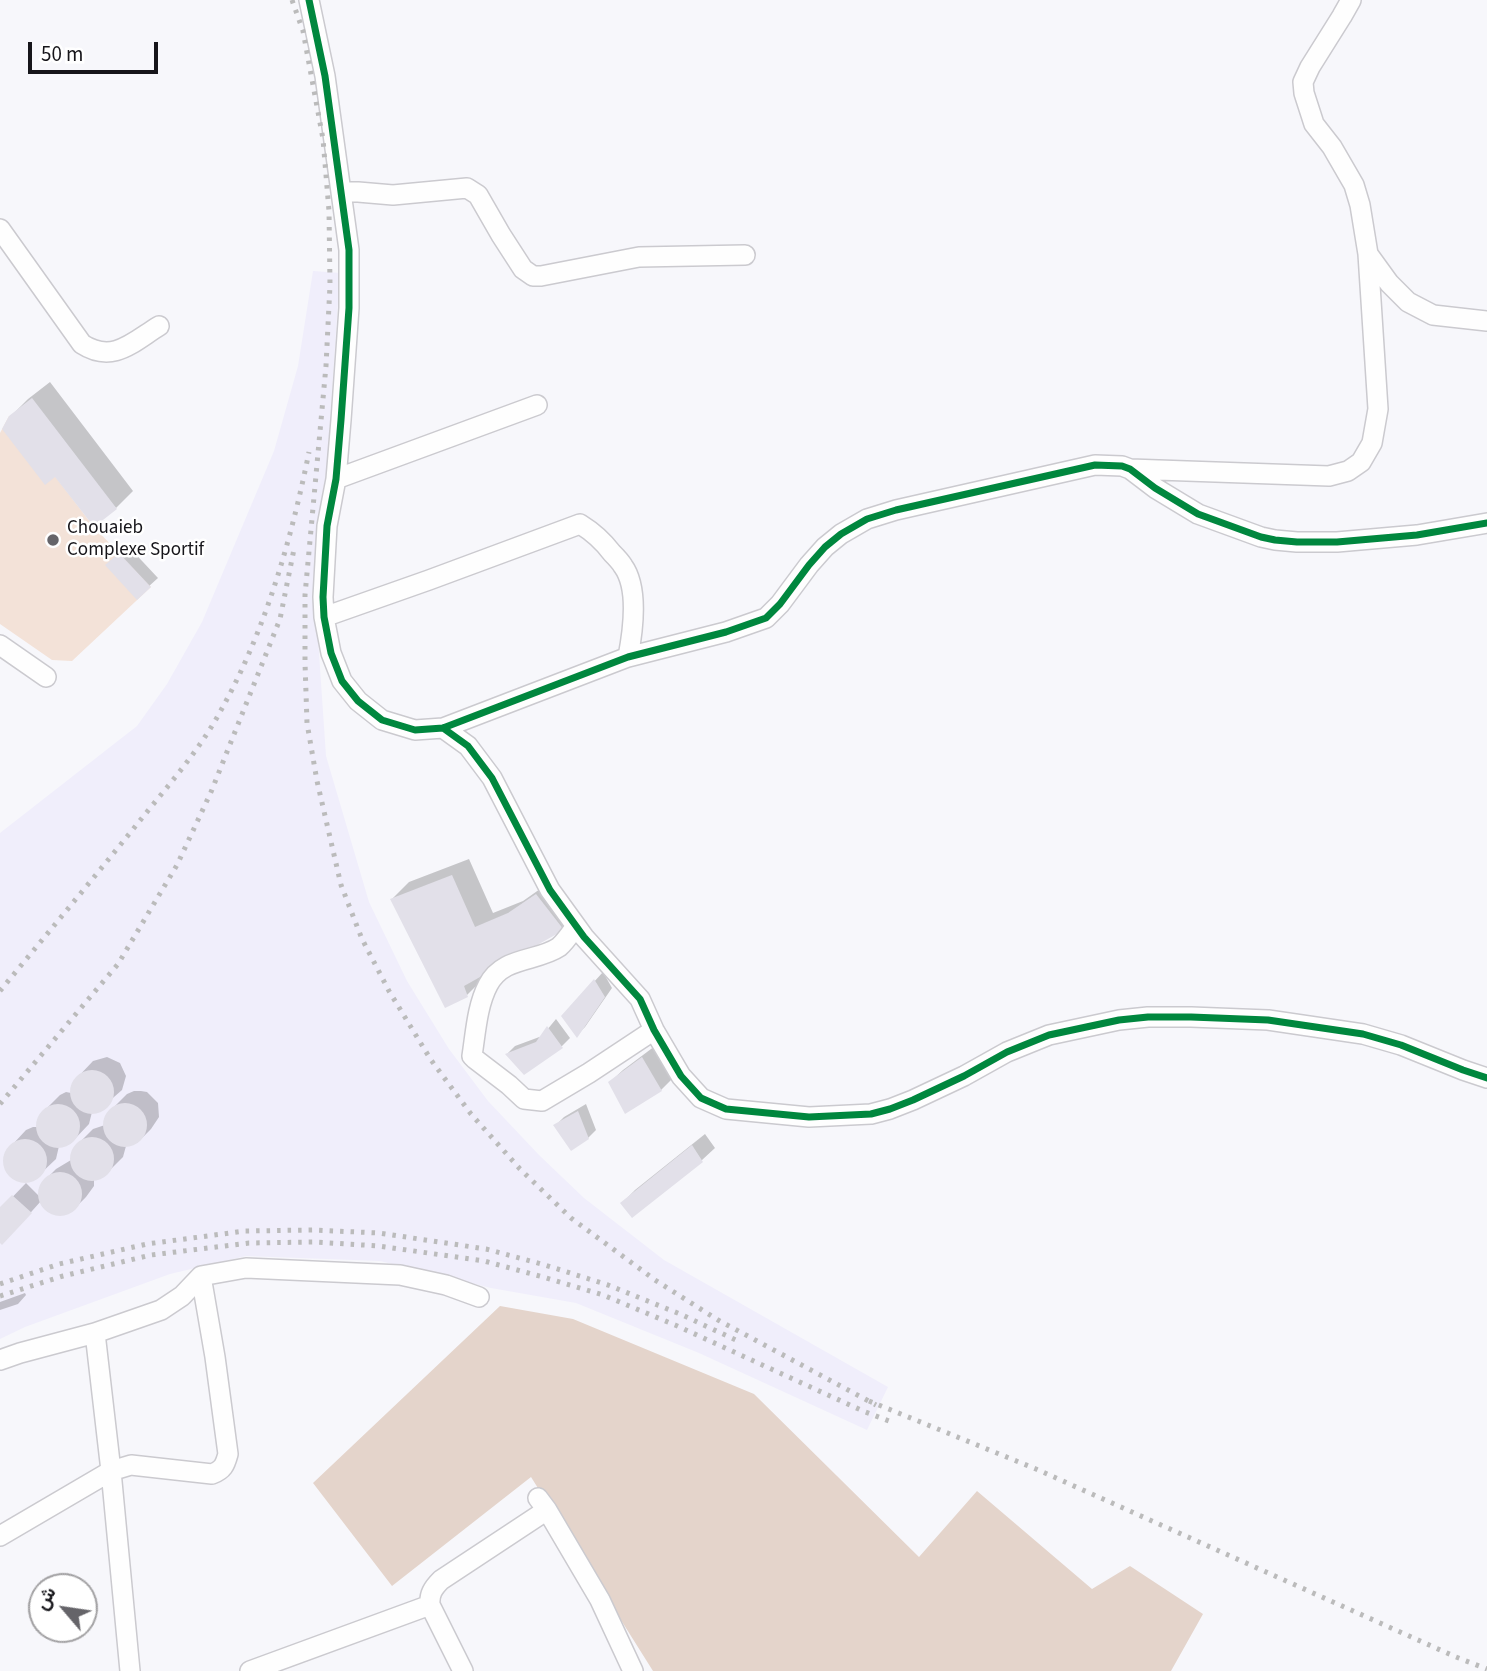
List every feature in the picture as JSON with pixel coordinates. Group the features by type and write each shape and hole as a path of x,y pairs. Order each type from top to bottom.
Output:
{"street":[{"path":"309,0 325,76 349,250 349,308 336,479 327,526 324,617 331,653 342,681 358,701 382,720 415,730 443,728 628,657 726,632 766,618 825,547 867,519 896,510 1095,466 1122,466 1130,469 1198,514 1275,540 1350,541 1418,535 1487,523"},
{"path":"1130,469 1329,475 1348,471 1362,462 1372,443 1378,409 1368,254 1360,205 1354,185 1332,147 1314,124 1303,82 1351,0"},
{"path":"341,192 393,195 467,188 478,195 500,236 523,269 533,276 639,257 745,255"},
{"path":"0,229 82,344 90,349 102,353 114,352 159,326"},
{"path":"1368,254 1389,284 1408,302 1433,315 1487,321"},
{"path":"336,479 537,405"},
{"path":"324,617 580,524 602,541 625,567 632,592 634,624 628,657"},
{"path":"0,645 46,677"},
{"path":"443,728 468,746 492,778 550,890 576,926 640,999 654,1030 681,1076 701,1098 726,1109 808,1117 870,1114 890,1109 964,1076 1007,1052 1049,1035 1119,1020 1148,1017 1268,1020 1363,1034 1401,1045 1487,1078"},
{"path":"576,926 559,947 511,964 494,976 482,1000 472,1056 524,1099 542,1101 654,1030"},
{"path":"0,1360 95,1333 161,1310 182,1296 201,1276 246,1268 400,1275 446,1285 479,1297"},
{"path":"0,1536 111,1471 131,1465 212,1474 221,1471 228,1454 201,1276"},
{"path":"95,1333 130,1671"},
{"path":"463,1671 430,1605 429,1597 433,1587 543,1504 600,1600 633,1671"},
{"path":"250,1671 430,1605"}],"shaded area":[{"path":"313,271 340,273 327,466 319,515 316,609 326,756 369,902 407,981 449,1049 488,1101 584,1198 664,1260 888,1387 867,1430 699,1353 576,1303 491,1288 380,1261 246,1256 170,1274 25,1327 0,1339 0,833 137,726 167,684 202,622 274,451 298,366"},
{"name":"Chouaieb Complexe Sportif","path":"9,416 94,527 151,587 72,661 52,660 0,624 0,433"},
{"path":"500,1306 573,1319 754,1394 919,1557 977,1491 1092,1589 1130,1566 1203,1614 1171,1671 653,1671 531,1477 392,1586 313,1483"}],"building":[{"path":"32,398 117,509 94,527 55,477 45,485 2,429 9,416"},
{"path":"119,553 151,587 137,600 105,565"},
{"path":"452,875 475,927 508,913 536,894 564,930 464,986 468,997 445,1008 390,899"},
{"path":"594,979 605,997 577,1038 561,1016"},
{"path":"547,1026 563,1048 524,1075 505,1054 536,1042"},
{"path":"642,1057 662,1091 625,1114 608,1082"},
{"path":"92,1070 101,1071 108,1076 113,1083 113,1101 108,1108 101,1113 92,1114 83,1113 76,1108 71,1101 70,1092 71,1083 76,1076 83,1071"},
{"path":"125,1103 134,1104 141,1109 146,1116 146,1134 141,1141 134,1146 125,1147 116,1146 109,1141 104,1134 103,1125 104,1116 109,1109 116,1104"},
{"path":"58,1104 67,1105 74,1110 79,1117 79,1135 74,1142 67,1147 58,1148 49,1147 42,1142 37,1135 36,1126 37,1117 42,1110 49,1105"},
{"path":"578,1111 589,1139 571,1151 553,1125"},
{"path":"92,1137 101,1138 108,1143 113,1150 113,1168 108,1175 101,1180 92,1181 83,1180 76,1175 71,1168 70,1159 71,1150 76,1143 83,1138"},
{"path":"25,1139 34,1140 41,1145 46,1152 46,1170 41,1177 34,1182 25,1183 16,1182 9,1177 4,1170 3,1161 4,1152 9,1145 16,1140"},
{"path":"692,1145 703,1162 632,1218 620,1203"},
{"path":"60,1172 69,1173 76,1178 81,1185 81,1203 76,1210 69,1215 60,1216 51,1215 44,1210 39,1203 38,1194 39,1185 44,1178 51,1173"},
{"path":"12,1195 32,1213 2,1245 0,1207"}],"railway":[{"path":"292,0 303,31 323,139 329,211 330,285 326,366 305,595 307,723 317,781 341,885 362,939 389,991 431,1060 471,1114 520,1169 571,1218 655,1280 718,1320 876,1405"},
{"path":"0,991 182,769 220,712 250,650 275,585 309,452"},
{"path":"0,1104 118,964 177,865 211,792 280,619 294,549"},
{"path":"0,1284 59,1264 147,1244 245,1231 379,1233 486,1249 545,1265 608,1285 738,1341"},
{"path":"0,1296 63,1276 151,1255 249,1243 315,1242 379,1246 484,1261 603,1295 889,1421"},
{"path":"869,1401 1036,1469 1487,1669"}],"cycle path":[{"path":"309,0 325,76 349,250 349,308 336,479 327,526 324,617 331,653 342,681 358,701 382,720 415,730 443,728 628,657 726,632 766,618 825,547 867,519 1095,465 1130,469 1198,514 1275,540 1337,542 1417,535 1487,523"},
{"path":"443,728 468,746 492,778 550,890 584,937 640,999 654,1030 681,1076 701,1098 726,1109 809,1117 871,1114 913,1100 1007,1052 1049,1035 1119,1020 1148,1017 1268,1020 1363,1034 1401,1045 1487,1078"}],"place":[{"name":"Chouaieb Complexe Sportif","path":"53,540"}]}
